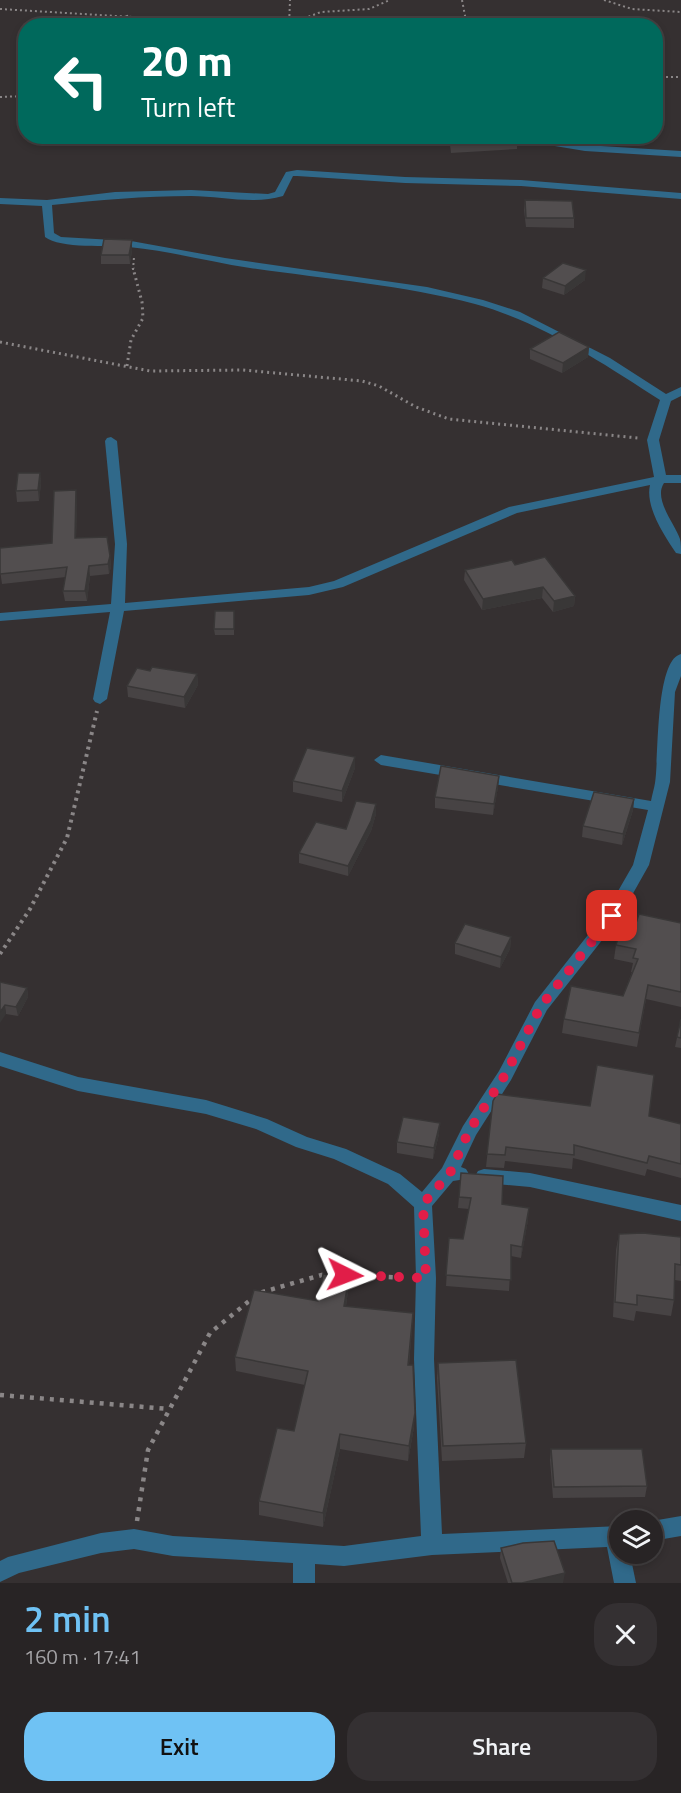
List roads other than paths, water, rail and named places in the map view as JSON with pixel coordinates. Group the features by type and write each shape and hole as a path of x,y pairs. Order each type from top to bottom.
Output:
{"street":[{"path":"564,144 585,148 681,154"},
{"path":"0,201 47,203 115,195 191,193 269,197 279,194 289,174 297,173 405,180 520,183 681,196"},
{"path":"47,203 50,213 47,227 50,237 72,242 138,245 225,261 427,290 479,302 516,314 606,360 666,399"},
{"path":"681,391 666,399 653,440 660,478 655,488 656,495 671,539 681,550"},
{"path":"100,699 118,608 121,544 111,441"},
{"path":"1,614 118,608 309,591 338,584 513,510 660,478 681,479"},
{"path":"432,1545 424,1359 426,1278 423,1204 450,1173 469,1131 505,1075 541,1006 612,916 642,865 658,807 665,756 668,692 681,658"},
{"path":"381,760 543,785 618,802 658,807"},
{"path":"0,1059 78,1084 206,1107 261,1124 302,1142 340,1154 394,1179 423,1204"},
{"path":"450,1173 530,1180 681,1213"},
{"path":"663,1529 681,1526"},
{"path":"0,1572 27,1562 101,1543 134,1539 173,1546 344,1556 432,1545 609,1536"},
{"path":"304,1554 304,1583"},
{"path":"622,1564 625,1583"}]}
